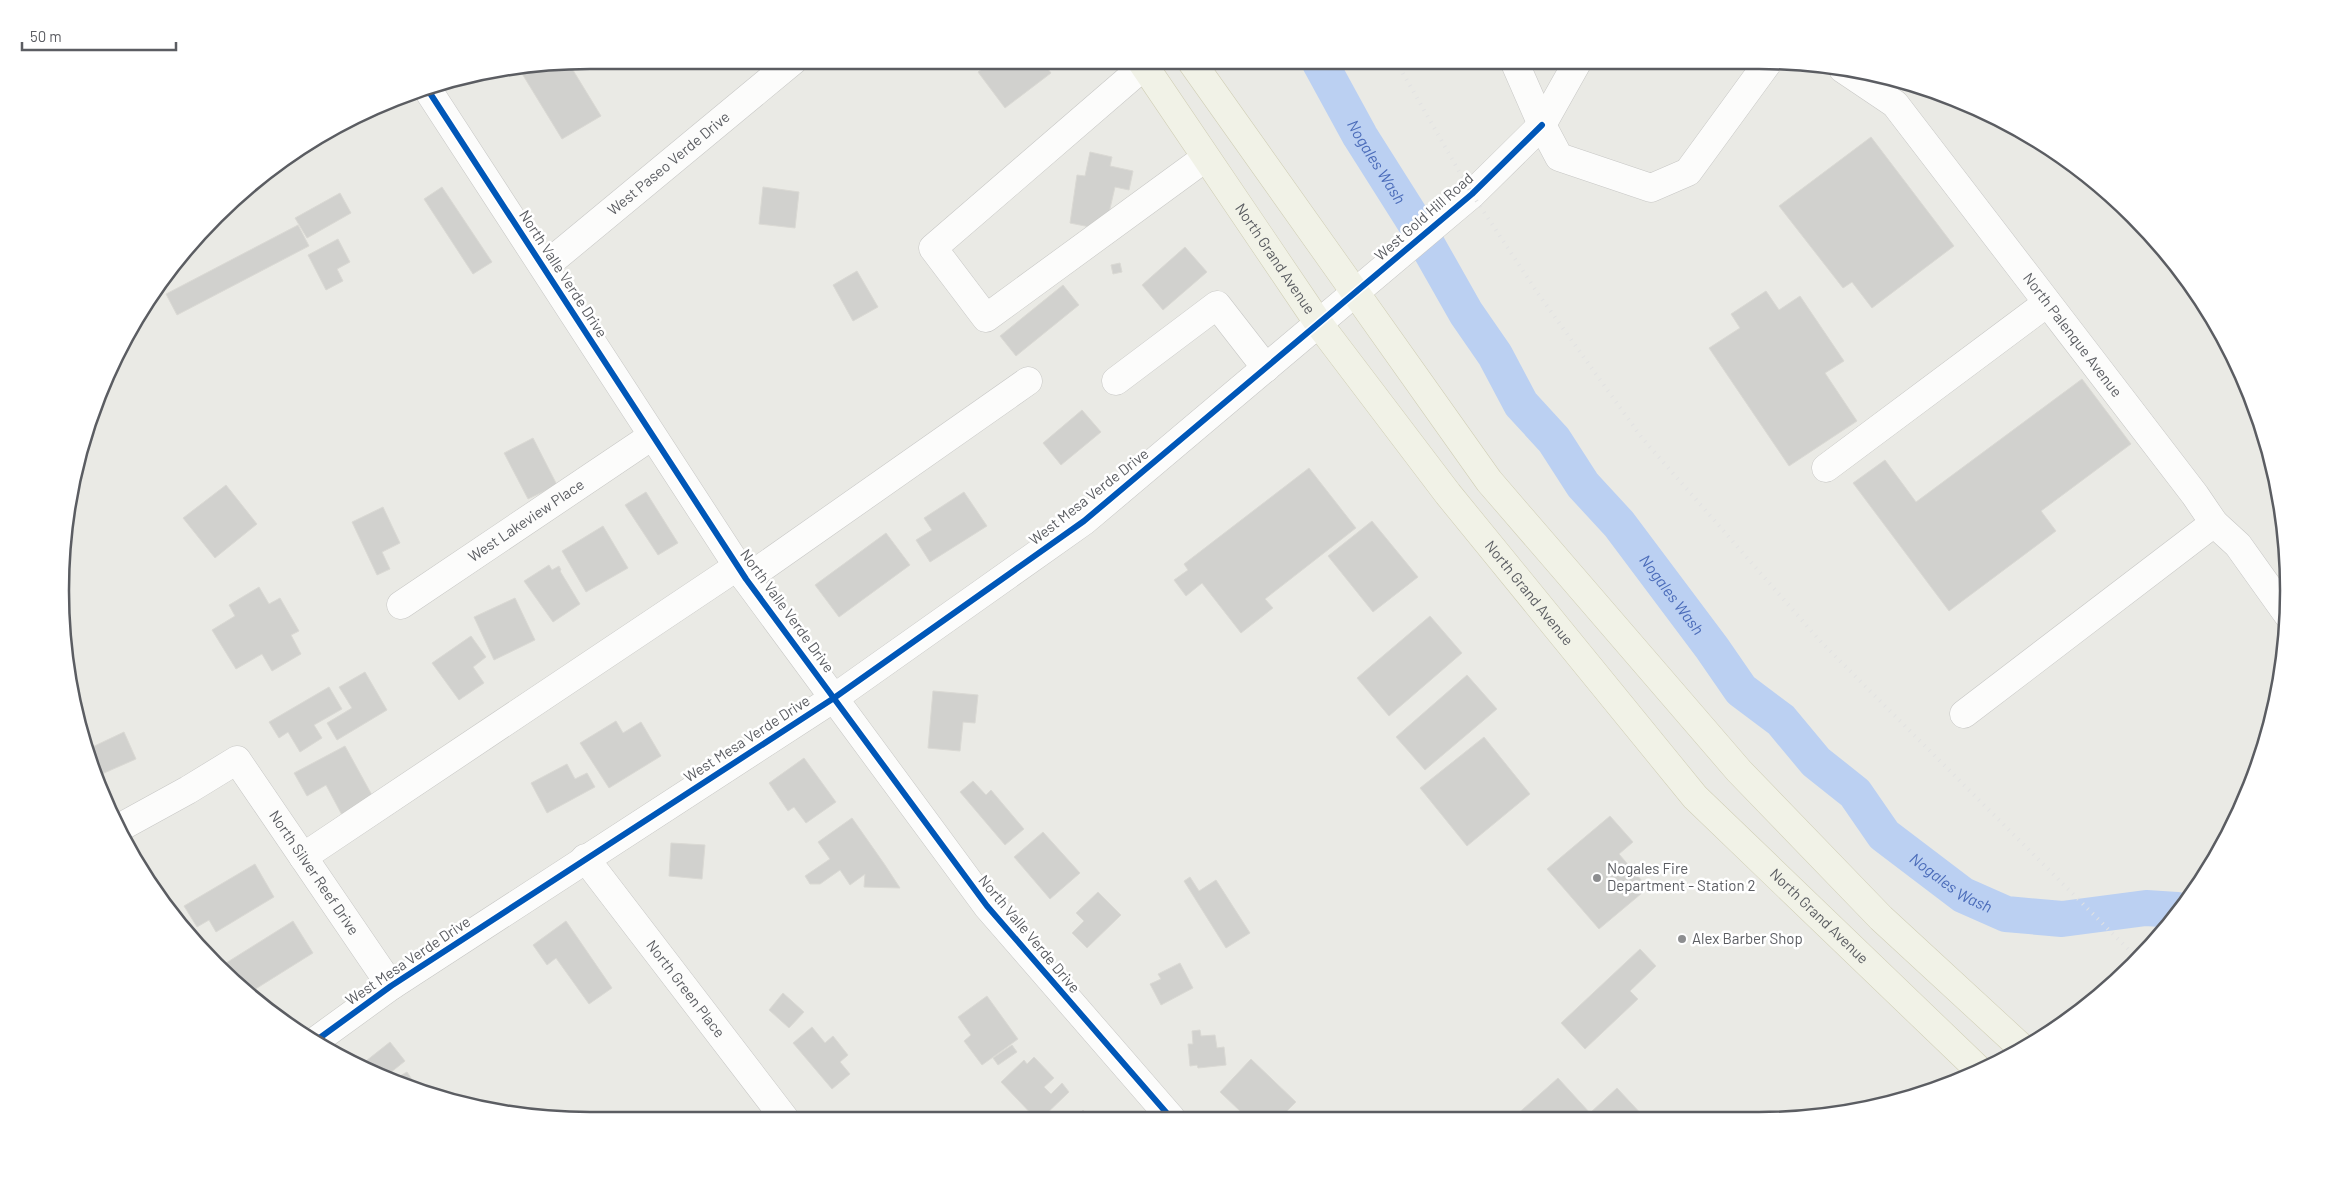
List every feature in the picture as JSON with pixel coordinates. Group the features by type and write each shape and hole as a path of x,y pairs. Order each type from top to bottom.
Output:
{"main road":[{"name":"North Grand Avenue","path":"1146,69 1318,324 1448,494 1695,797 1974,1065"},
{"path":"1196,69 1489,481 1740,771 1881,918 2017,1043"}],"street":[{"name":"West Paseo Verde Drive","path":"544,267 783,69"},
{"path":"1135,69 933,248 986,318 1205,158"},
{"path":"1518,69 1542,125 1559,157 1651,188 1688,172 1763,69"},
{"name":"West Gold Hill Road","path":"1318,324 1472,194 1542,125 1574,69"},
{"name":"North Palenque Avenue","path":"1857,78 1895,104 2195,495 2214,523 2238,544 2280,602"},
{"name":"North Valle Verde Drive","path":"431,94 742,572 986,906 1165,1112"},
{"path":"1826,468 2047,303"},
{"path":"1116,381 1217,305 1266,368"},
{"name":"West Mesa Verde Drive","path":"321,1037 391,986 585,858 834,698 1084,521 1318,324"},
{"path":"303,857 742,572 1028,381"},
{"name":"West Lakeview Place","path":"401,605 652,436"},
{"path":"1964,714 2214,523"},
{"name":"North Silver Reef Drive","path":"125,825 188,790 237,760 391,986"},
{"name":"North Green Place","path":"585,858 780,1112"}],"building":[{"path":"982,69 1048,69 1051,73 1005,108 978,72"},
{"path":"573,70 601,116 562,139 522,73"},
{"path":"1871,137 1954,246 1872,308 1852,282 1843,288 1779,206"},
{"path":"1090,152 1112,157 1110,166 1133,171 1129,190 1115,187 1105,230 1070,223 1077,175 1085,176"},
{"path":"442,187 492,262 473,274 424,199"},
{"path":"763,187 799,192 795,228 759,224"},
{"path":"340,193 351,213 307,238 295,218"},
{"path":"298,225 309,246 177,315 166,294"},
{"path":"338,239 350,262 337,269 343,281 326,290 308,255"},
{"path":"1185,247 1207,272 1163,310 1142,285"},
{"path":"1120,263 1122,272 1113,274 1111,265"},
{"path":"857,271 878,307 853,321 833,285"},
{"path":"1063,285 1079,305 1016,356 1000,336"},
{"path":"1766,291 1779,310 1800,296 1844,361 1825,373 1857,421 1789,466 1709,348 1740,328 1731,314"},
{"path":"2082,379 2131,444 2041,511 2056,531 1949,611 1853,483 1885,460 1916,502"},
{"path":"1082,410 1101,432 1061,465 1043,443"},
{"path":"533,438 557,485 528,499 504,453"},
{"path":"1309,468 1356,528 1265,599 1273,608 1241,633 1202,583 1186,596 1174,580 1188,570 1184,564"},
{"path":"226,485 257,524 215,558 183,518"},
{"path":"646,492 678,543 658,555 625,505"},
{"path":"964,492 987,526 930,562 916,540 932,530 924,518"},
{"path":"383,507 400,543 382,552 390,569 377,575 352,522"},
{"path":"1372,521 1418,577 1373,612 1328,556"},
{"path":"603,526 628,568 586,592 562,551"},
{"path":"886,533 910,565 839,617 815,585"},
{"path":"549,565 552,570 559,566 560,571 580,604 553,622 524,581"},
{"path":"259,587 269,604 280,598 299,631 291,635 301,654 272,671 262,654 236,669 212,630 235,616 229,605"},
{"path":"515,598 535,640 494,660 474,617"},
{"path":"1430,616 1462,653 1389,716 1357,678"},
{"path":"471,636 486,657 473,667 484,683 459,700 432,663"},
{"path":"365,672 387,710 337,740 327,723 352,708 339,687"},
{"path":"1467,675 1497,709 1425,770 1396,737"},
{"path":"329,687 342,709 314,725 322,738 300,752 288,732 279,738 269,722"},
{"path":"933,691 978,695 975,723 963,722 960,751 928,748"},
{"path":"616,721 623,733 641,722 661,756 609,788 580,743"},
{"path":"124,732 136,759 102,774 93,747"},
{"path":"1484,737 1530,794 1467,846 1420,788"},
{"path":"345,746 373,797 342,815 326,785 307,796 294,773"},
{"path":"804,758 836,802 806,823 794,807 788,811 769,783"},
{"path":"567,764 575,779 587,773 595,787 547,813 531,783"},
{"path":"973,781 986,795 991,790 1024,829 1005,845 960,792"},
{"name":"Nogales Fire Department - Station 2","path":"1610,816 1633,842 1619,854 1648,888 1599,929 1547,869"},
{"path":"852,818 900,888 864,887 865,874 850,885 840,870 820,884 810,884 805,876 830,859 818,842"},
{"path":"1043,832 1080,873 1050,899 1014,857"},
{"path":"671,843 705,845 702,879 669,876"},
{"path":"255,864 274,897 216,932 209,920 197,927 184,906"},
{"path":"1190,877 1199,891 1216,880 1250,933 1226,948 1184,881"},
{"path":"1098,892 1121,915 1087,948 1072,933 1084,921 1076,913"},
{"path":"293,921 313,953 254,990 226,963"},
{"path":"566,921 612,988 589,1004 556,958 547,965 533,945"},
{"path":"1640,949 1656,966 1630,991 1638,999 1585,1049 1561,1023"},
{"path":"1180,963 1193,988 1161,1005 1150,984 1161,979 1158,974"},
{"path":"783,993 804,1012 789,1028 769,1010"},
{"path":"987,996 1018,1039 982,1065 964,1041 971,1035 958,1017"},
{"path":"812,1027 825,1043 833,1036 848,1055 840,1062 850,1074 832,1089 793,1043"},
{"path":"1200,1030 1201,1036 1215,1035 1217,1048 1224,1047 1226,1065 1198,1068 1197,1065 1190,1066 1188,1044 1193,1044 1192,1031"},
{"path":"390,1042 405,1061 390,1073 366,1061"},
{"path":"1012,1045 1017,1052 998,1065 993,1058"},
{"path":"1034,1057 1054,1078 1044,1087 1051,1094 1062,1083 1069,1092 1048,1112 1029,1112 1001,1082 1024,1060 1027,1064"},
{"path":"1251,1059 1296,1102 1286,1112 1241,1112 1220,1092"},
{"path":"407,1072 413,1081 400,1076"},
{"path":"1558,1078 1589,1112 1520,1112"},
{"path":"1617,1088 1639,1112 1591,1112"}],"waterway":[{"name":"Nogales Wash","path":"1323,69 1360,136 1415,223 1466,313 1495,355 1521,404 1554,440 1583,485 1619,524 1712,648 1741,690 1781,720 1816,762 1855,793 1884,835 1963,895 2006,914 2062,919 2146,908 2171,910"}],"railway":[{"path":"1401,69 1472,194 1539,295 1642,438 1821,642 2132,954"}],"cycle path":[{"path":"430,94 746,579 987,906 1166,1112"},
{"path":"321,1037 391,986 834,698 1084,521 1472,194 1542,125"}],"place":[{"name":"Nogales Fire Department - Station 2","path":"1597,878"},
{"name":"Alex Barber Shop","path":"1682,939"}]}
